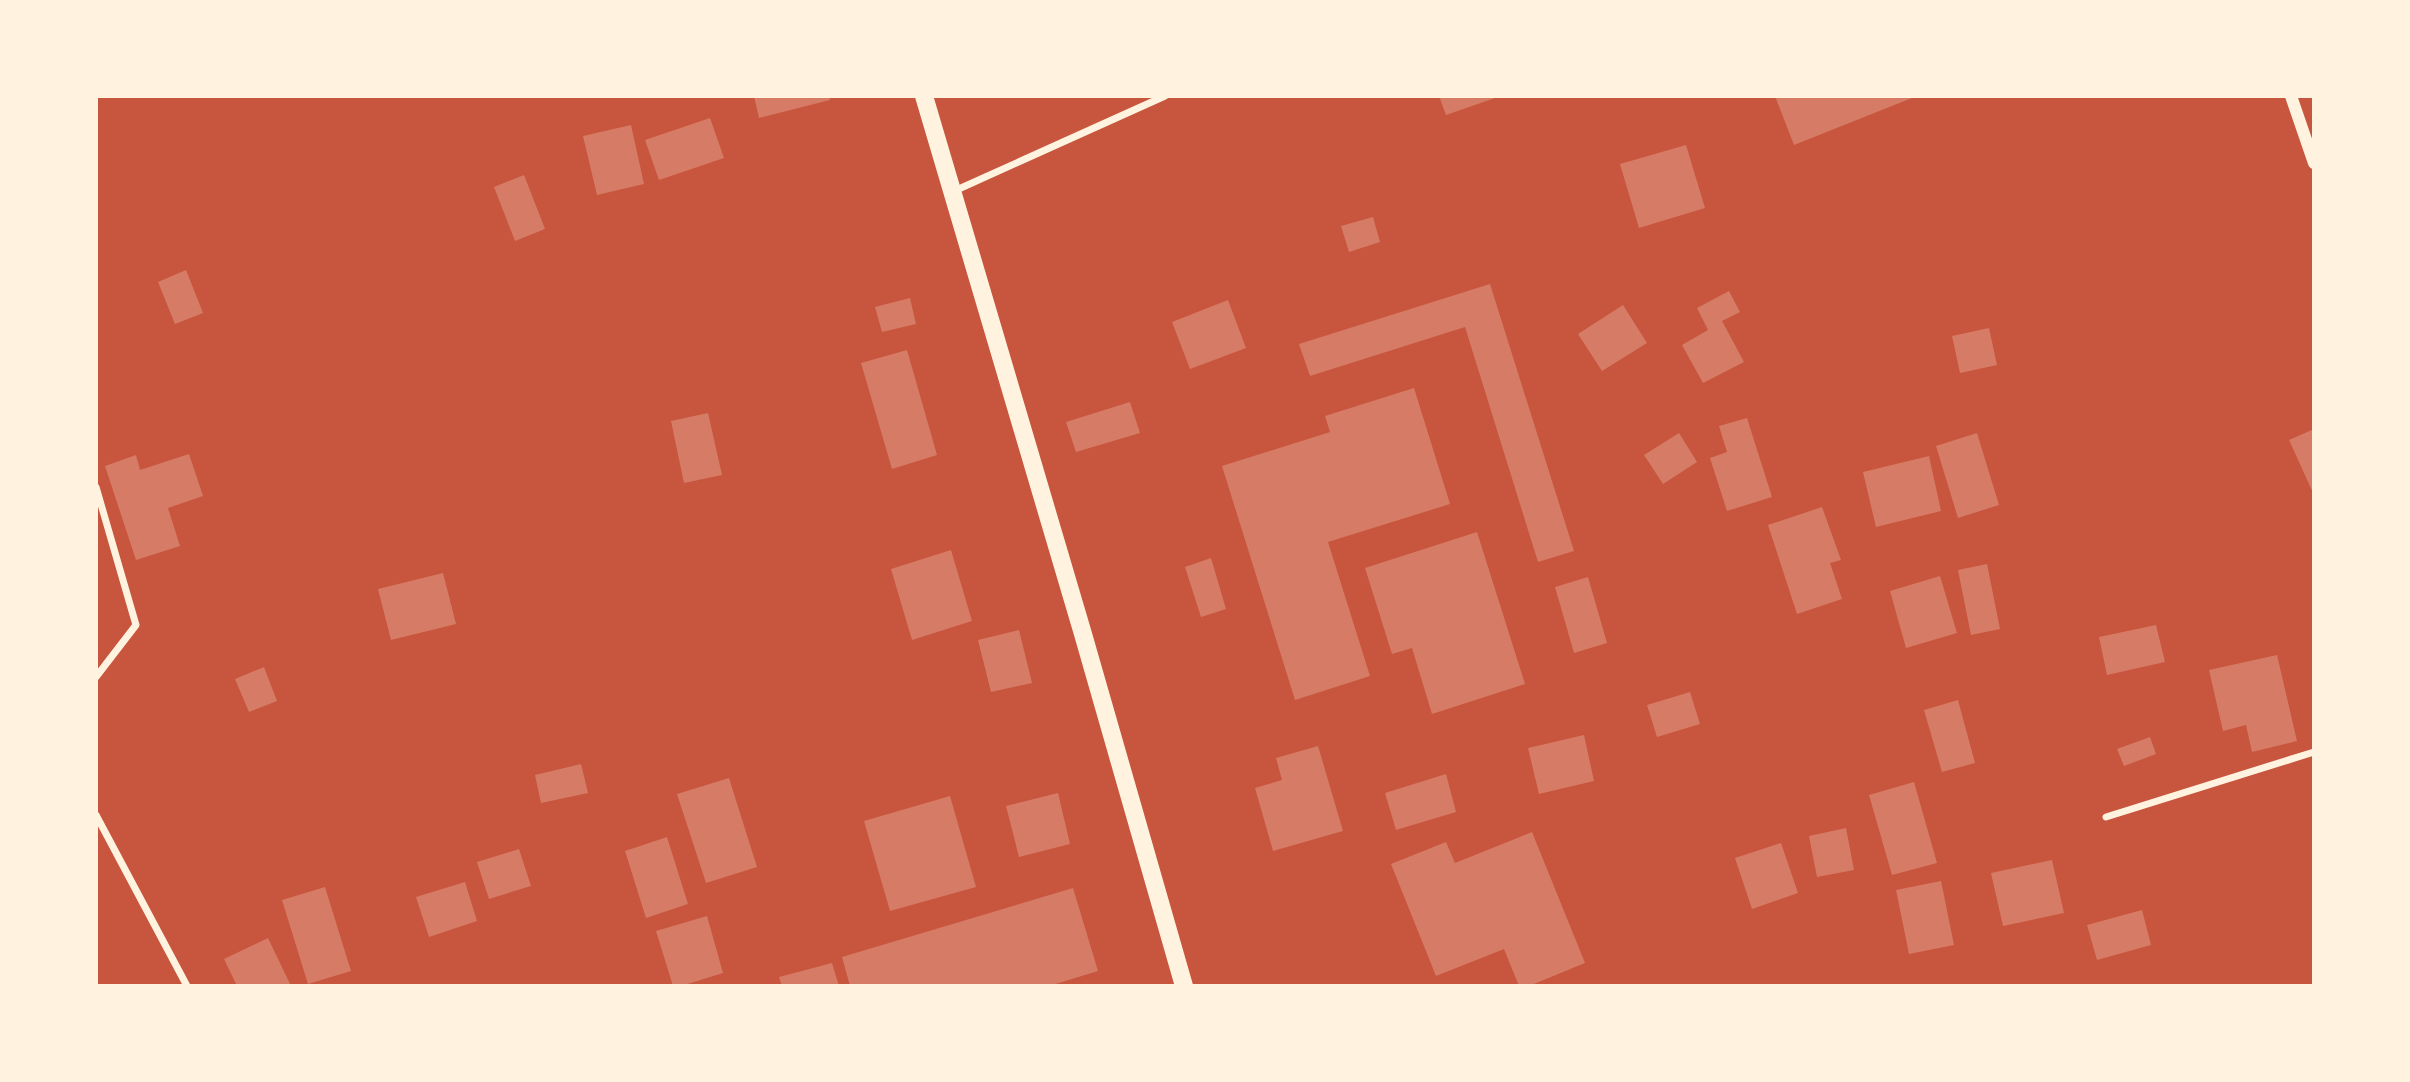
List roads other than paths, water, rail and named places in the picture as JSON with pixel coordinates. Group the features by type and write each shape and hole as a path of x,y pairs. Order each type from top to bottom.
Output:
{"main road":[{"path":"924,96 1184,986"}],"street":[{"path":"952,192 1166,96"},
{"path":"2291,96 2314,163"},
{"path":"96,487 136,625 96,677"},
{"path":"2106,817 2314,752"},
{"path":"96,815 187,986"}]}
